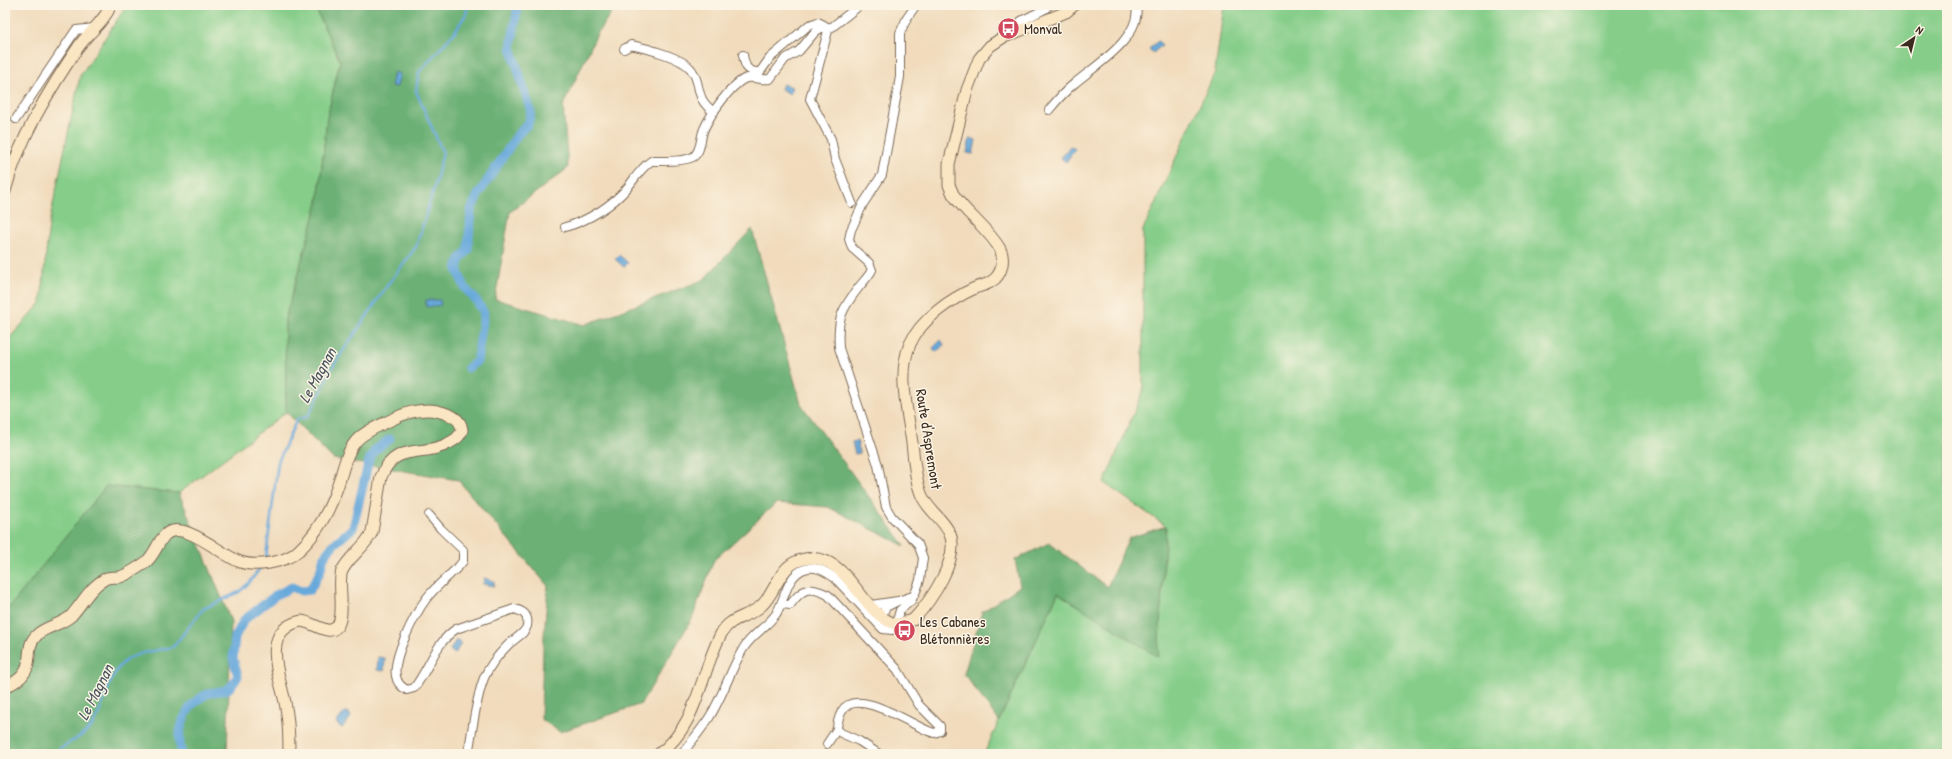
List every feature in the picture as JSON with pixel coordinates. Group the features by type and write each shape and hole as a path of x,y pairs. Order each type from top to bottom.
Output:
{"street":[{"path":"5,191 10,173 26,135 80,45 103,20 111,5"},
{"path":"565,227 581,223 607,206 627,189 646,164 651,161 689,159 695,156 699,149 703,130 714,112 735,85 750,77 763,80 770,79 785,59 799,51 815,32 827,28 860,5"},
{"path":"682,754 710,717 743,649 753,635 771,620 782,604 789,585 797,573 807,568 814,568 820,569 835,578 883,629 892,630 896,624 900,610 908,604 920,580 923,558 918,544 892,517 886,507 878,465 838,348 837,329 840,315 847,303 872,270 869,263 852,248 849,239 851,230 863,204 882,175 900,77 900,34 916,5"},
{"path":"1018,30 1021,21 1045,9 1048,5"},
{"name":"Route d'Aspremont","path":"896,624 908,622 917,616 943,577 953,552 949,532 926,503 918,483 905,397 904,374 906,358 915,336 927,321 954,300 974,288 992,281 999,274 1002,266 1000,250 956,199 950,189 948,174 949,164 967,90 975,66 990,46 1018,30 1066,12 1074,5"},
{"path":"1049,110 1073,85 1125,41 1136,18 1136,5"},
{"path":"743,55 747,69 760,72 770,58 809,25 818,22 827,28"},
{"path":"16,119 76,30 95,28"},
{"path":"827,28 810,99 831,139 835,159 852,203"},
{"path":"624,49 631,45 642,47 683,62 692,70 702,101 714,112"},
{"path":"5,687 21,678 27,669 32,641 38,634 60,624 70,617 95,586 106,578 124,575 146,562 154,553 165,535 172,530 179,529 190,533 239,562 258,564 280,562 297,552 315,533 337,488 347,456 356,441 368,431 409,412 432,410 454,417 460,422 462,430 461,434 454,440 439,449 404,452 388,463 381,477 372,532 369,539 342,571 339,581 342,612 340,622 336,627 327,630 301,621 288,626 279,637 275,651 275,665 286,708 289,754"},
{"path":"429,515 441,529 460,546 463,550 464,556 459,566 427,598 416,616 397,662 396,676 398,683 407,690 414,688 441,643 456,629 514,609 525,614 527,618 526,628 499,655 484,678 468,754"},
{"path":"660,754 671,745 686,724 699,694 710,658 724,630 735,619 754,612 762,606 774,590 783,574 792,564 811,558 828,562 844,574 881,616 896,624"},
{"path":"782,604 790,605 799,594 805,590 816,590 828,595 897,669 919,705 937,722 940,729 937,732 930,732 888,711 859,702 852,703 845,708 838,718 837,729 827,744"},
{"path":"881,616 886,607 913,596"},
{"path":"871,605 898,601"},
{"path":"837,729 841,733 859,741 879,754"}],"green space":[{"path":"127,5 314,5 340,61 327,118 318,203 285,319 286,412 179,493 106,487 5,613 5,343 41,303 49,224 80,76"},
{"path":"314,5 616,5 597,34 563,106 568,168 510,212 495,299 584,325 703,280 752,229 801,404 905,546 828,507 776,503 714,560 692,619 641,704 560,732 541,719 543,648 548,586 458,480 333,459 286,412 285,319 318,203 327,118 340,61"},
{"path":"1224,5 1947,5 1947,754 984,754 1058,593 1158,656 1166,526 1104,483 1143,391 1143,230 1215,72"},
{"path":"106,486 179,493 231,621 227,754 5,754 5,613"},
{"path":"1166,526 1158,657 1058,593 999,721 964,674 982,612 1020,586 1015,560 1049,543 1107,587 1129,538"}],"water":[{"path":"1158,41 1162,45 1153,53 1149,49"},
{"path":"394,72 400,74 397,87 391,86"},
{"path":"783,84 792,87 790,94 781,89"},
{"path":"970,138 976,140 973,154 967,153"},
{"path":"1070,146 1075,149 1066,162 1061,158"},
{"path":"619,255 628,263 624,267 615,259"},
{"path":"426,300 440,300 441,305 426,307"},
{"path":"941,340 944,345 936,352 933,348"},
{"path":"857,441 860,453 855,454 852,442"},
{"path":"484,578 494,581 494,586 483,584"},
{"path":"456,640 461,643 455,654 450,650"},
{"path":"378,657 385,658 384,671 377,670"},
{"path":"345,712 349,713 351,717 342,728 336,723"}],"waterway":[{"name":"Le Magnan","path":"264,560 266,557 278,462 297,419 307,417 322,390 329,372 389,283 416,247 443,153 416,91 419,72 454,33 466,14 468,5"},
{"path":"468,368 477,361 484,313 476,300 465,288 457,269 460,259 468,250 471,210 478,195 518,134 528,124 531,112 511,47 518,5"},
{"path":"182,754 180,746 181,729 183,720 192,706 205,695 227,690 238,676 233,658 235,637 244,620 276,595 292,587 301,591 310,590 320,572 324,557 334,544 353,528 369,460 375,450 390,439"},
{"name":"Le Magnan","path":"52,754 80,737 91,727 99,713 114,675 126,660 144,653 173,647 203,609 239,592 250,582 260,568"}],"place":[{"name":"Monval","path":"1009,28"},
{"name":"Les Cabanes Blétonnières","path":"905,630"}]}
